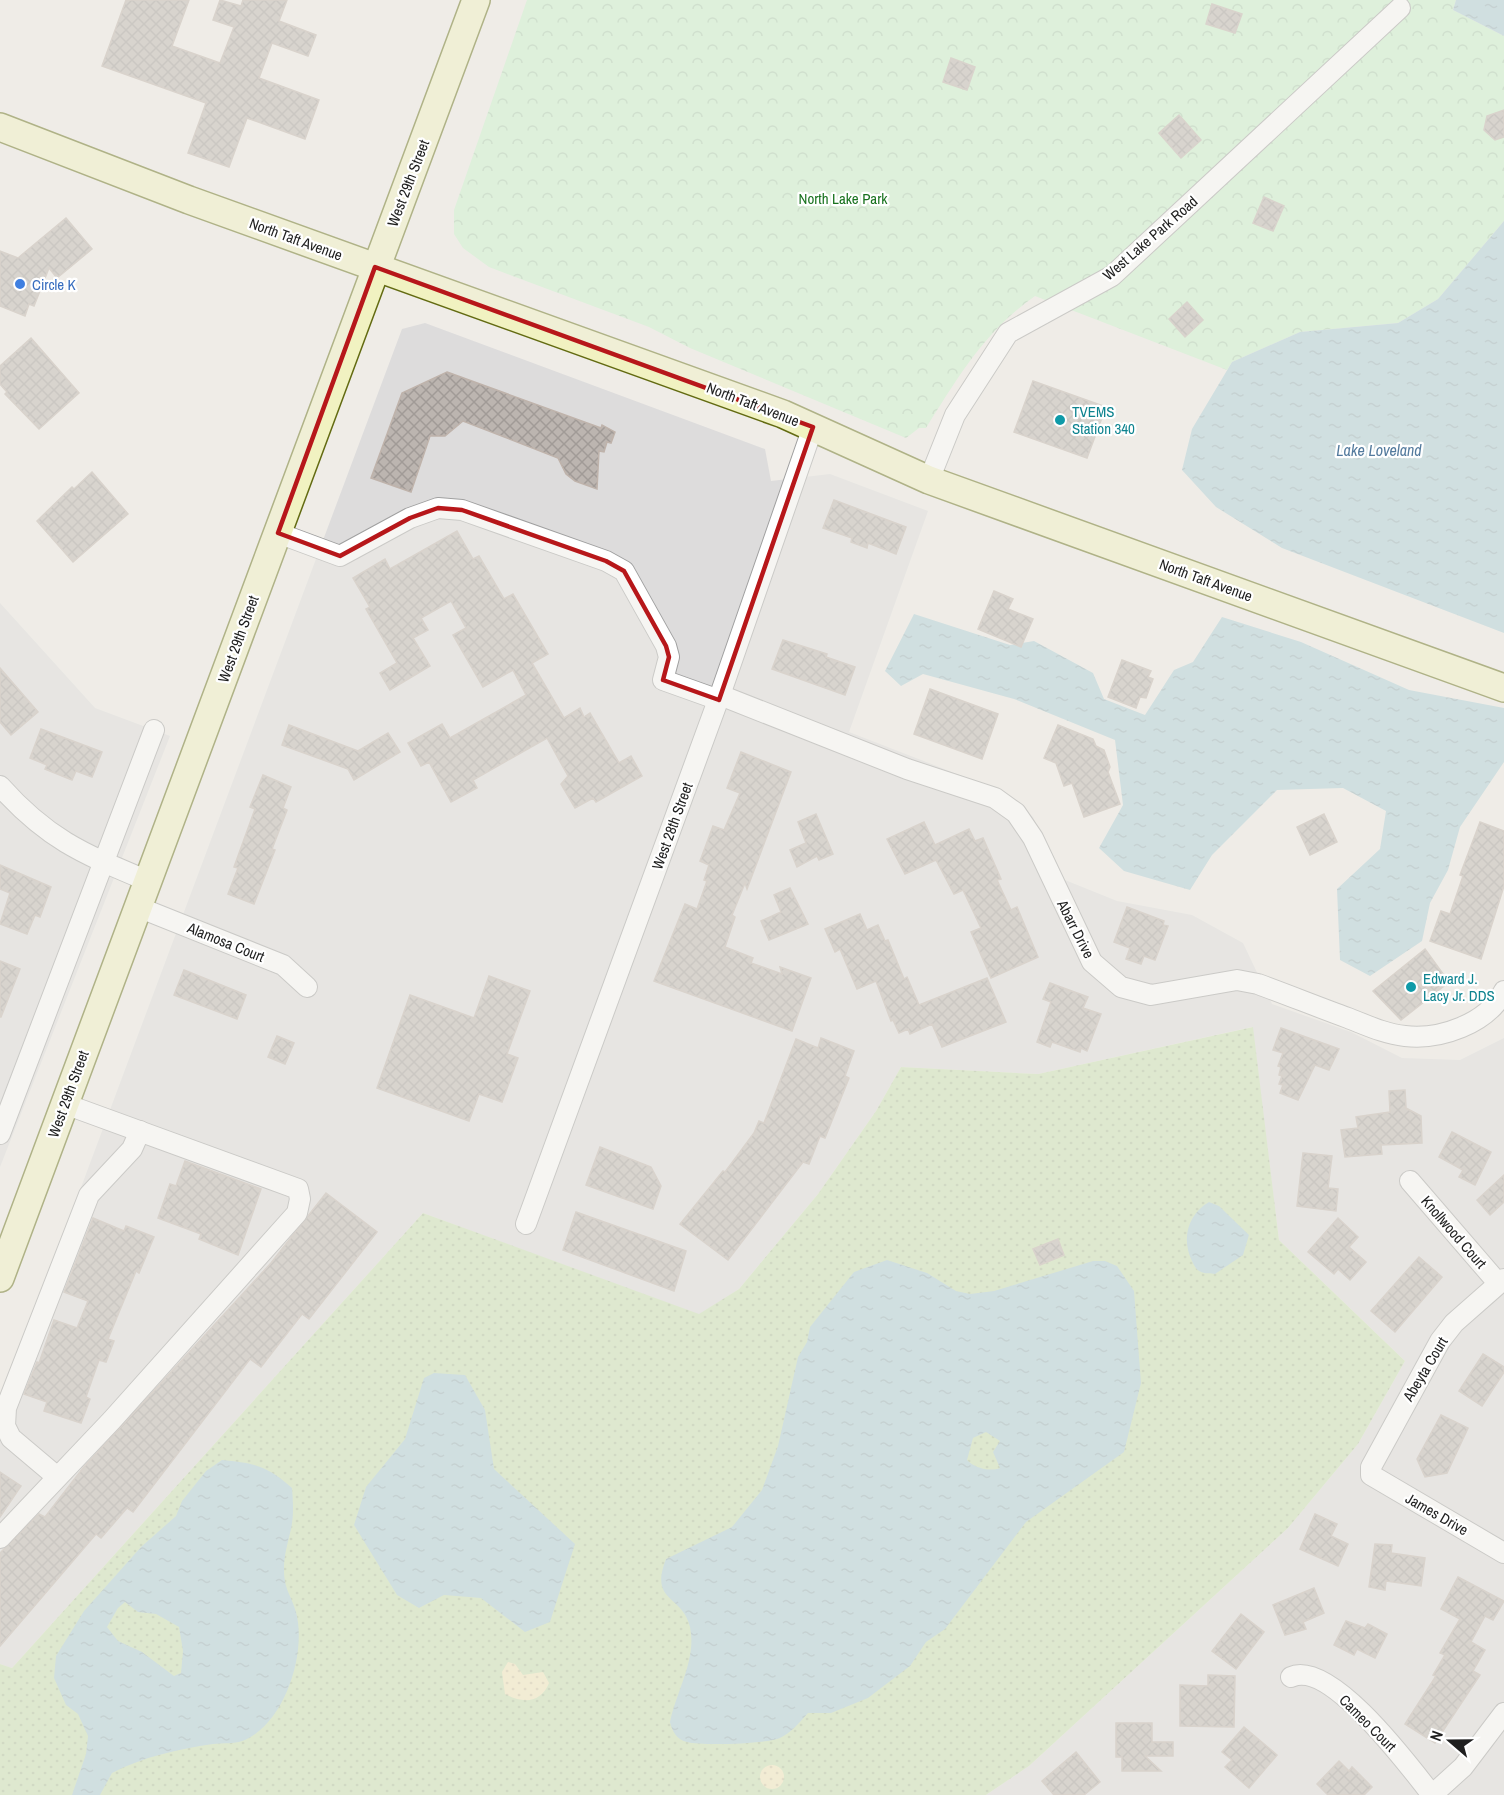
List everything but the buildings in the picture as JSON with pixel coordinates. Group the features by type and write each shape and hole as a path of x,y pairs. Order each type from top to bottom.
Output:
{"main road":[{"name":"West 29th Street","path":"0,1278 476,0"},
{"name":"North Taft Avenue","path":"0,127 375,267 783,414 928,480 1504,688"}],"street":[{"name":"West Lake Park Road","path":"928,480 955,415 1008,333 1112,276 1400,8"},
{"name":"West 28th Street","path":"526,1224 720,698 813,427"},
{"name":"Abarr Drive","path":"278,532 340,556 410,518 438,508 462,510 606,561 624,571 666,646 669,657 663,680 720,698 1003,803 1016,813 1033,838 1092,962 1121,987 1152,995 1237,980 1258,984 1378,1029 1406,1036 1439,1034 1468,1024 1492,1007 1504,991"},
{"path":"0,1134 154,730"},
{"path":"0,786 38,824 59,841 148,881"},
{"name":"Alamosa Court","path":"138,907 283,965 307,987"},
{"path":"0,1538 112,1420 297,1213 300,1199 298,1189 65,1104"},
{"path":"57,1476 11,1438 5,1426 6,1408 89,1195 132,1149 140,1131"},
{"name":"Knollwood Court","path":"1410,1181 1501,1281"},
{"name":"Abeyta Court","path":"1371,1475 1371,1467 1427,1361 1454,1323 1501,1281"},
{"name":"James Drive","path":"1371,1475 1504,1553"},
{"name":"Cameo Court","path":"1291,1677 1306,1674 1330,1686 1393,1746 1432,1795"},
{"path":"1432,1795 1463,1767 1504,1713"}],"highlighted area":[{"path":"375,267 813,427 719,700 663,680 669,657 666,646 624,571 606,561 462,510 438,508 410,518 340,556 278,533"}],"shaded area":[{"path":"425,323 765,449 771,481 830,474 928,511 849,732 1006,793 1033,817 1060,878 1117,901 1192,915 1243,943 1272,1004 1351,1032 1402,1058 1460,1060 1504,1038 1504,1795 986,1795 1029,1766 1288,1528 1358,1444 1405,1361 1279,1240 1252,1027 1038,1074 901,1067 876,1111 818,1194 739,1289 699,1315 423,1213 12,1668 0,1664 0,1404 402,329"},
{"path":"0,603 95,708 170,736 0,1167"}],"green space":[{"name":"North Lake Park","path":"527,0 1456,0 1453,10 1504,36 1504,221 1438,299 1398,323 1300,332 1232,362 1227,370 1035,296 1001,324 987,340 961,373 926,428 919,428 906,438 690,348 649,327 489,267 463,248 454,234 454,210"},
{"path":"1253,1027 1279,1240 1405,1361 1358,1444 1288,1528 1029,1766 986,1795 0,1795 0,1664 12,1668 423,1213 699,1314 739,1289 818,1194 876,1111 901,1067 1038,1074"}],"sand":[{"path":"508,1662 515,1664 523,1675 543,1672 549,1683 546,1690 531,1700 518,1699 505,1694 502,1672"},
{"path":"772,1765 781,1768 784,1777 781,1786 772,1789 763,1786 760,1777 763,1768"}],"water":[{"path":"1456,0 1504,0 1504,36 1453,10"},
{"name":"Lake Loveland","path":"1504,221 1504,633 1282,548 1216,507 1182,470 1192,429 1232,362 1300,332 1398,323 1438,299"},
{"path":"914,614 1010,645 1034,641 1093,673 1104,699 1145,715 1174,670 1193,662 1222,617 1301,642 1409,690 1504,708 1504,762 1460,827 1448,870 1430,903 1422,941 1370,976 1340,960 1337,889 1380,849 1386,811 1343,788 1277,790 1212,855 1190,890 1124,871 1099,848 1123,805 1115,740 1014,699 923,674 901,686 885,671"},
{"path":"1209,1202 1219,1206 1249,1235 1243,1255 1215,1274 1203,1273 1196,1269 1187,1244 1191,1220"},
{"path":"887,1260 927,1273 956,1291 970,1294 994,1291 1093,1261 1105,1261 1117,1266 1134,1291 1141,1383 1124,1452 1026,1522 945,1629 926,1642 910,1666 868,1698 831,1713 808,1713 788,1733 773,1740 719,1744 683,1741 676,1735 670,1722 691,1651 690,1627 686,1616 664,1591 661,1584 666,1559 732,1527 762,1490 778,1446 798,1357 807,1342 810,1327 854,1272","holes":["986,1432 1000,1441 993,1452 1000,1468 992,1470 982,1468 967,1460 973,1438"]},
{"path":"434,1373 465,1375 485,1410 494,1469 575,1544 550,1622 525,1632 481,1598 444,1595 419,1608 397,1595 354,1525 366,1487 405,1439 424,1378"},
{"path":"222,1460 243,1463 268,1470 292,1488 293,1519 285,1558 284,1576 299,1629 295,1666 290,1685 271,1718 259,1731 245,1740 187,1748 148,1758 112,1773 100,1795 72,1795 86,1754 88,1736 78,1714 66,1705 54,1678 56,1656 84,1611 141,1547 176,1516 182,1501 206,1471","holes":["125,1602 138,1612 156,1614 179,1627 183,1651 181,1673 174,1676 142,1652 118,1641 107,1627 118,1608"]}],"place":[{"name":"Circle K","path":"20,284"},
{"name":"TVEMS Station 340","path":"1060,420"},
{"name":"Edward J. Lacy Jr. DDS","path":"1411,987"}]}
